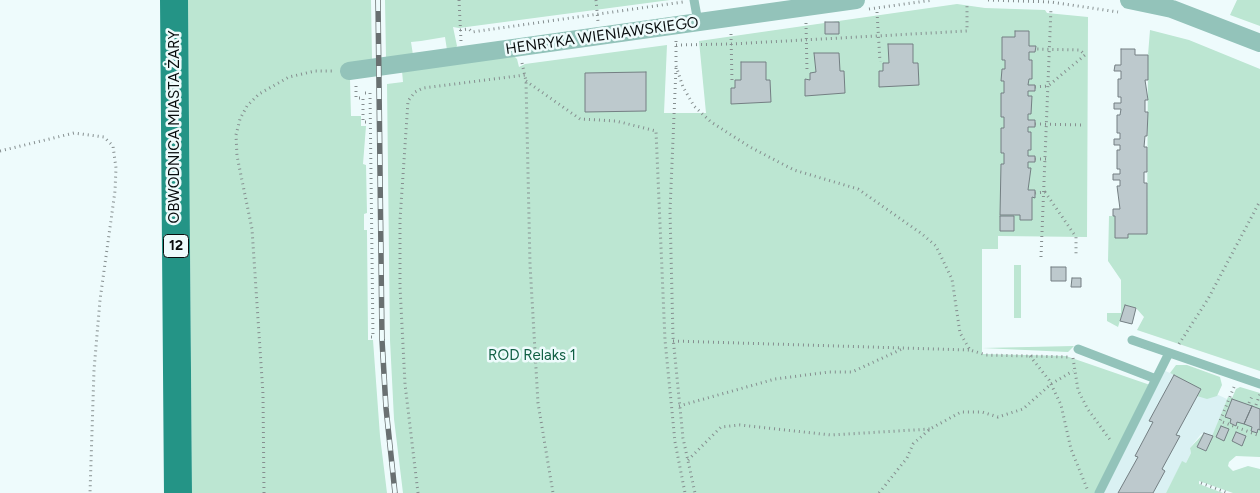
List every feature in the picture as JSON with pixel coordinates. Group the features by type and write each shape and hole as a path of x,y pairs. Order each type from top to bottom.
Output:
{"main road":[{"name":"OBWODNICA MIASTA ŻARY","path":"174,0 178,493"}],"street":[{"name":"HENRYKA WIENIAWSKIEGO","path":"352,77 463,56 856,0"},
{"path":"1124,6 1172,9 1260,43"}],"lane":[{"path":"694,0 698,22"},
{"path":"1132,340 1260,384"},
{"path":"1099,493 1169,353"},
{"path":"1075,354 1156,379"}],"path":[{"path":"459,0 463,56"},
{"path":"460,30 469,29 472,32 694,0"},
{"path":"988,0 1124,6"},
{"path":"676,45 731,44 967,31 968,3"},
{"path":"1041,257 1051,8"},
{"path":"877,12 880,62"},
{"path":"806,22 807,71"},
{"path":"673,26 676,45 670,211 673,341 680,406 695,493"},
{"path":"731,33 732,82"},
{"path":"1035,86 1048,86 1085,55 1080,50 1036,49"},
{"path":"522,62 526,80 530,264 538,403 552,493"},
{"path":"676,66 683,87 694,106 711,122 750,147 794,170 858,189 936,246 952,279 960,333 970,350"},
{"path":"264,493 264,394 252,229 237,156 236,136 240,119 247,106 259,94 290,77 315,71 352,77 356,98 363,98 363,122 370,122"},
{"path":"418,493 405,384 400,287 400,220 408,101 415,92 423,88 525,75"},
{"path":"526,80 580,119 616,121 656,131 666,350 675,442 685,493"},
{"path":"365,93 370,93 372,337 368,337"},
{"path":"1035,124 1084,125"},
{"path":"0,151 74,133 104,137 113,146 116,168 116,191 100,300 94,370 90,493"},
{"path":"1035,159 1046,159"},
{"path":"1035,193 1045,192"},
{"path":"1045,192 1076,237 1076,257"},
{"path":"1179,344 1208,299 1260,201"},
{"path":"673,341 970,350 986,355 1075,354 1080,359"},
{"path":"680,406 775,378 829,372 852,372 903,349"},
{"path":"1075,354 1073,371 1078,390 1087,408 1120,450"},
{"path":"1029,356 1051,384 1061,405 1071,449 1088,493"},
{"path":"879,493 908,458 913,444 930,429 962,412 982,412 998,417 1023,409 1051,384 1073,371"},
{"path":"1239,385 1232,391 1220,421 1260,436"},
{"path":"1256,405 1260,394"},
{"path":"688,460 721,427 740,425 831,435 930,429"},
{"path":"1201,483 1228,493"}],"shaded area":[{"path":"1161,369 1227,399 1213,436 1201,434 1190,448 1191,453 1186,463 1182,462 1166,493 1099,493"}],"green space":[{"path":"188,0 371,0 372,60 350,79 351,116 361,116 361,126 366,126 363,164 366,165 367,213 364,214 364,230 367,230 368,340 373,340 380,436 387,493 192,493"},
{"path":"385,0 670,0 459,28 453,27 457,46 455,49 447,50 445,37 411,42 413,55 386,58"},
{"path":"1237,0 1260,0 1260,26 1230,15"},
{"name":"ROD Relaks 1","path":"957,4 985,8 1045,10 1047,13 1088,17 1087,237 998,236 998,249 982,249 982,354 1066,356 1153,386 1099,493 403,493 394,419 390,340 387,84 403,82 402,71 514,56 519,67 525,64 667,45 664,113 706,113 699,41"},
{"path":"1150,30 1189,40 1260,69 1260,371 1137,330 1144,317 1136,308 1125,305 1118,327 1107,321 1107,313 1121,313 1121,280 1108,261 1109,216 1115,216 1115,238 1127,238 1128,234 1147,234 1148,55"},
{"path":"1014,265 1021,265 1021,318 1014,318"},
{"path":"1074,346 1068,352 982,348"},
{"path":"1176,365 1187,365 1220,377 1222,385 1217,396 1207,399 1197,396 1200,389 1170,373"},
{"path":"1240,387 1260,393 1260,457 1236,456 1229,462 1228,466 1233,471 1248,466 1260,469 1260,493 1233,493 1199,481 1199,484 1223,493 1166,493 1182,461 1186,463 1191,453 1190,448 1204,433 1197,447 1206,451 1228,397 1232,398 1236,389"}],"building":[{"path":"825,22 839,22 839,34 825,34"},
{"path":"1015,31 1029,31 1029,46 1036,46 1035,52 1029,52 1029,60 1032,60 1032,79 1029,79 1028,85 1035,85 1035,91 1028,91 1028,96 1032,96 1031,114 1028,114 1028,120 1035,120 1035,127 1028,127 1028,132 1031,132 1031,150 1028,150 1028,156 1035,156 1035,162 1028,162 1028,168 1031,168 1028,190 1035,190 1035,198 1032,197 1032,220 1020,220 1020,215 1000,215 1001,164 1004,164 1004,153 1001,153 1001,128 1004,128 1004,117 1001,117 1001,93 1004,93 1004,81 1001,81 1002,69 1005,69 1005,60 1002,60 1002,37 1015,37"},
{"path":"888,44 913,44 913,63 918,63 919,85 879,87 879,71 883,71 883,63 889,63"},
{"path":"1121,49 1135,49 1135,55 1148,55 1148,80 1145,80 1148,100 1145,100 1145,112 1148,112 1147,136 1145,136 1144,147 1147,147 1147,172 1144,172 1144,183 1147,183 1147,234 1128,234 1128,238 1115,238 1115,216 1113,216 1113,209 1120,209 1117,186 1120,186 1120,180 1113,180 1113,174 1120,174 1120,169 1117,169 1117,150 1120,150 1120,145 1114,145 1114,139 1120,139 1120,133 1117,133 1117,115 1120,115 1121,109 1114,109 1114,103 1121,103 1121,97 1118,97 1118,79 1121,79 1121,71 1114,71 1115,65 1121,65"},
{"path":"814,53 839,53 840,71 844,71 845,93 805,96 805,79 810,80 810,73 816,72"},
{"path":"741,62 766,62 766,80 770,80 771,102 731,104 731,88 735,88 735,80 741,80"},
{"path":"646,72 646,111 585,112 585,73"},
{"path":"1000,216 1014,216 1014,231 1000,231"},
{"path":"1051,267 1066,267 1066,281 1051,281"},
{"path":"1072,278 1081,278 1081,287 1071,287"},
{"path":"1125,305 1136,308 1132,324 1120,321"},
{"path":"1174,375 1201,389 1176,435 1180,436 1162,469 1165,471 1153,493 1118,493 1138,457 1135,456 1153,422 1149,421"},
{"path":"1232,399 1252,406 1244,424 1237,422 1236,426 1230,423 1231,419 1225,417"},
{"path":"1252,406 1260,409 1260,430 1258,429 1257,433 1251,431 1252,427 1244,424"},
{"path":"1221,426 1229,429 1224,441 1216,437"},
{"path":"1236,432 1246,436 1242,446 1232,441"},
{"path":"1204,433 1213,436 1206,451 1197,447"}],"railway":[{"path":"378,0 382,340 386,408 395,493"}]}
